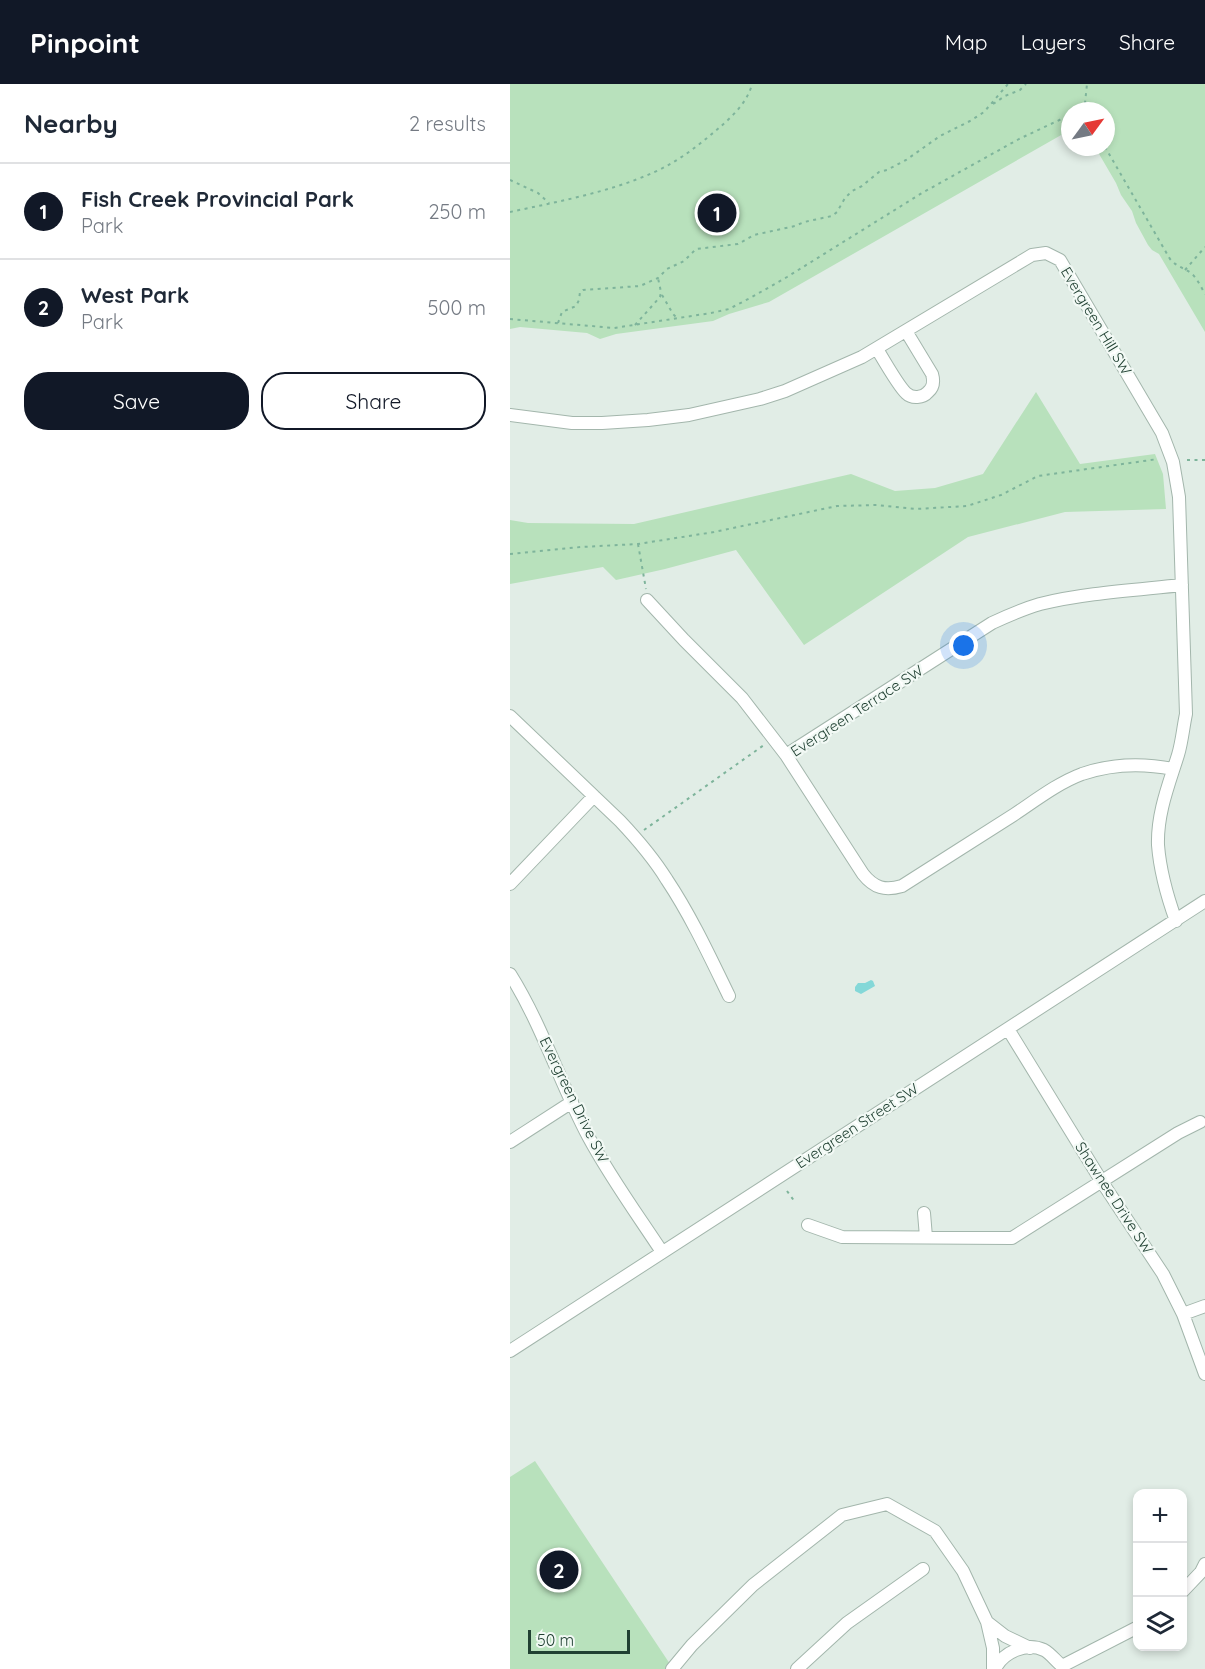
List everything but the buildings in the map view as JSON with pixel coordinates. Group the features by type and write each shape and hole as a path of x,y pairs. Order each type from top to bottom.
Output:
{"street":[{"name":"Evergreen Hill SW","path":"510,415 572,423 648,420 725,408 769,396 877,349 1032,255 1046,254 1060,260 1162,433 1173,462 1179,496 1186,714 1182,740 1167,785 1158,843 1165,889 1176,921"},
{"path":"877,349 905,393 915,397 924,395 931,388 932,374 906,331"},
{"name":"Evergreen Terrace SW","path":"1173,769 1135,765 1113,767 1074,778 1053,789 902,886 884,889 874,885 863,874 786,755 992,623 1014,613 1062,599 1182,585"},
{"path":"647,600 742,698 786,755"},
{"path":"510,717 635,837 667,879 697,931 729,996"},
{"path":"510,884 594,796"},
{"name":"Evergreen Street SW","path":"510,1351 1205,901"},
{"name":"Evergreen Drive SW","path":"510,974 526,1001 588,1135 611,1175 662,1252"},
{"name":"Shawnee Drive SW","path":"1008,1029 1102,1182 1163,1274 1183,1314 1205,1374"},
{"path":"510,1142 572,1102"},
{"path":"808,1225 842,1237 1012,1238 1178,1133 1200,1122"},
{"path":"924,1213 926,1238"},
{"path":"1183,1314 1205,1306"},
{"path":"672,1669 692,1645 753,1585 842,1515 887,1504 935,1532 963,1571 987,1622 993,1648 994,1669"},
{"path":"1187,1587 1201,1572 1205,1564"},
{"path":"797,1669 847,1623 924,1569"},
{"path":"987,1622 1005,1636 1030,1648"},
{"path":"994,1669 1006,1655 1018,1649 1030,1648 1044,1650 1062,1667 1133,1629"}],"path":[{"path":"510,212 625,183 673,162 726,122 746,99 752,84"},
{"path":"558,323 562,312 576,306 580,292 583,290 634,288 658,278 667,269 684,261 696,249 738,244 754,235 832,216 852,191 879,172 894,166 940,136 984,112 1008,84"},
{"path":"990,105 1020,90 1026,84"},
{"path":"1086,102 1087,84"},
{"path":"1001,93 1009,94"},
{"path":"510,319 607,328 634,326 729,309 922,193 1019,139 1061,119"},
{"path":"1110,156 1170,259 1178,267 1194,276 1205,294"},
{"path":"510,180 538,193 549,203"},
{"path":"1185,270 1205,247"},
{"path":"658,278 664,300 677,318"},
{"path":"634,326 657,302 661,292"},
{"path":"510,554 638,544 714,532 837,506 877,505 916,509 967,506 1001,495 1038,476 1160,459"},
{"path":"1183,460 1205,460"},
{"path":"638,544 647,600"},
{"path":"635,837 774,738"},
{"path":"787,1191 795,1202"}],"green space":[{"path":"510,84 1205,84 1205,332 1159,254 1148,245 1132,211 1100,156 1115,156 1115,102 1061,102 1061,135 769,302 713,321 616,334 600,339 587,333 520,327 510,329"},
{"path":"1036,392 1080,464 1155,454 1163,474 1166,509 1065,512 968,537 804,645 736,550 616,580 603,567 510,584 510,520 528,523 634,524 851,474 895,491 935,488 983,474"},
{"path":"535,1461 670,1664 666,1669 510,1669 510,1477"}],"water":[{"path":"871,980 875,986 861,994 855,991 858,983"}],"place":[{"name":"Fish Creek Provincial Park","path":"717,213"},
{"name":"West Park","path":"559,1570"}]}
